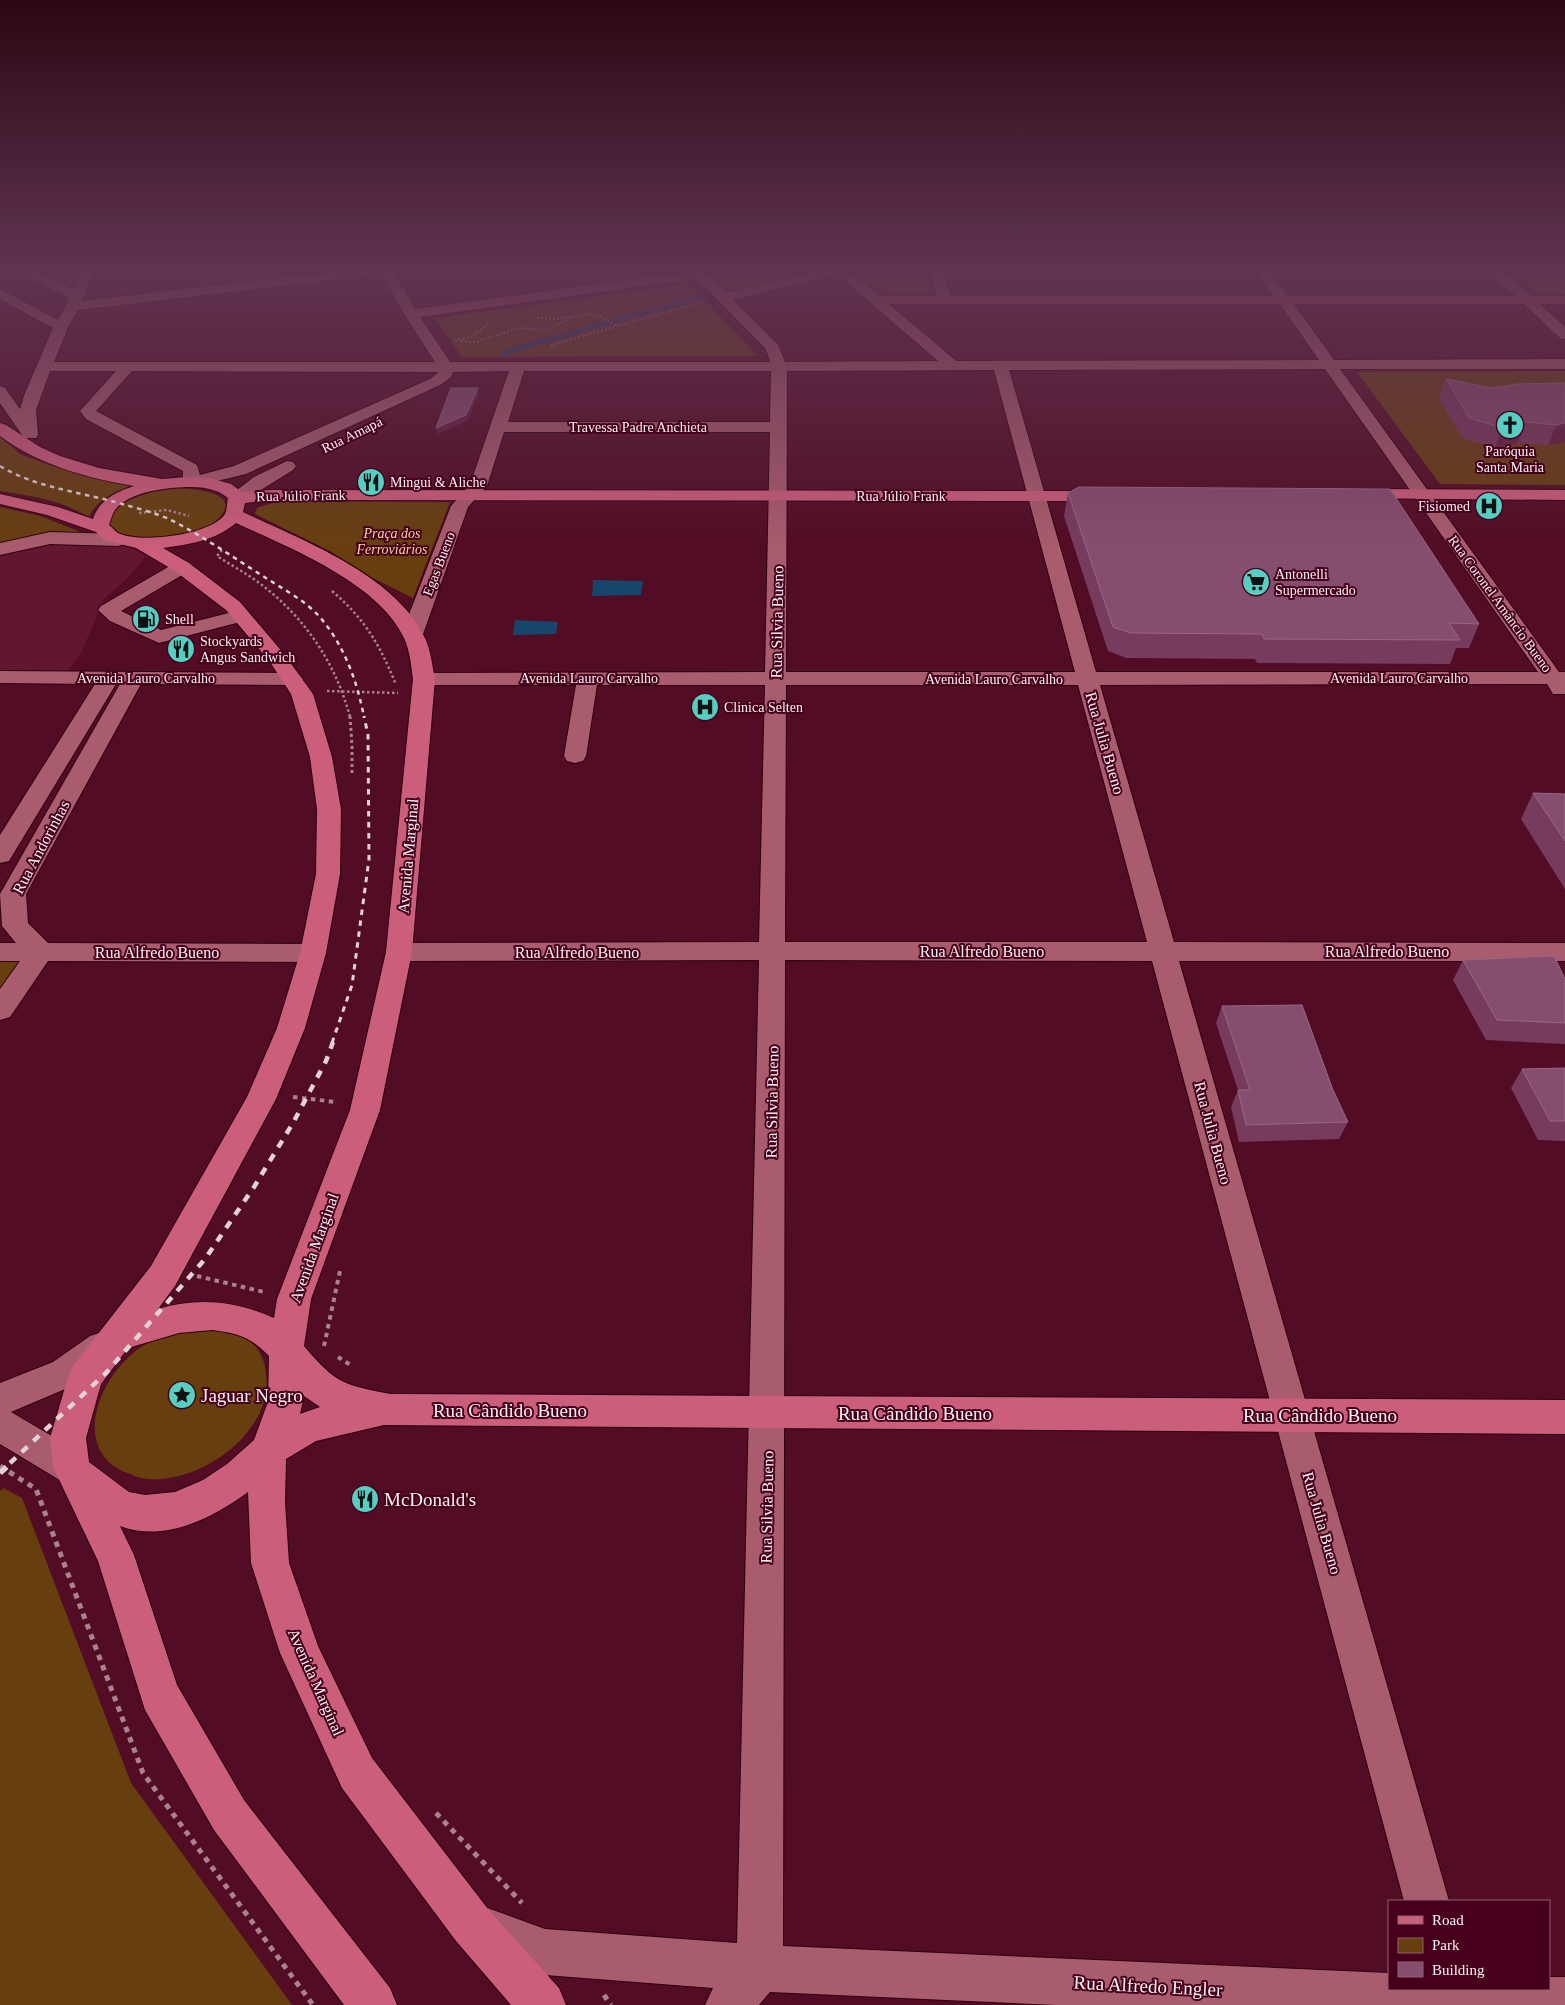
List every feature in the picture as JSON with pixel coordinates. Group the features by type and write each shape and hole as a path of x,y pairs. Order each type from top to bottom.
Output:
{"main road":[{"path":"0,429 26,446 78,468 145,482 166,484"},
{"name":"Avenida Marginal","path":"166,484 193,482 222,486 236,503 362,580 400,616 414,636 419,653 424,679 399,952 366,1105 294,1299 286,1351 286,1402 268,1451 266,1503 270,1563 300,1653 357,1773 472,1925 542,2005"},
{"path":"166,484 136,491 108,506 101,515 99,522 101,528 108,535 131,542 182,566 233,606 277,658 297,687 321,757 329,809 328,874 313,953 291,1028 260,1099 163,1276 85,1377 68,1438 71,1467 115,1555 160,1695 229,1815 373,2005"},
{"path":"1341,494 1565,495"},
{"name":"Rua Júlio Frank","path":"236,503 271,495 1115,496"},
{"path":"0,499 52,512 101,528"},
{"path":"131,542 162,544 200,536 216,529 236,503"},
{"name":"Rua Cândido Bueno","path":"115,1337 166,1320 198,1315 233,1318 262,1329 286,1351 314,1384 347,1403 391,1410 1565,1417"},
{"path":"71,1467 101,1496 131,1511 164,1513 203,1501 238,1477 268,1451 298,1432 341,1418 391,1410"}],"street":[{"path":"29,433 28,410 47,363"},
{"path":"443,363 446,367"},
{"name":"Rua Coronel Amâncio Bueno","path":"1327,364 1420,494 1561,683"},
{"path":"46,366 507,367 1565,364"},
{"name":"Rua Silvia Bueno","path":"760,1968 777,678 779,365"},
{"name":"Rua Julia Bueno","path":"1000,365 1427,1900"},
{"path":"128,366 88,411 92,416 191,469 193,482"},
{"name":"Rua Amapá","path":"193,482 240,470 435,382 446,374 446,367"},
{"name":"Rua Amapá","path":"236,503 281,469 457,386 507,367"},
{"name":"Egas Bueno","path":"414,636 420,612 460,506 478,486 498,427 507,367"},
{"path":"0,391 46,455"},
{"name":"Travessa Padre Anchieta","path":"498,427 779,427"},
{"path":"0,549 50,538 131,542"},
{"path":"182,566 108,610 117,617 159,637 241,616"},
{"name":"Avenida Lauro Carvalho","path":"0,677 134,678 297,687"},
{"name":"Rua Andorinhas","path":"0,855 109,678"},
{"name":"Rua Andorinhas","path":"41,952 15,926 12,894 134,678"},
{"path":"575,756 588,678"},
{"name":"Avenida Lauro Carvalho","path":"424,679 1087,679 1561,683"},
{"name":"Rua Alfredo Bueno","path":"399,952 773,950 1565,952"},
{"name":"Rua Alfredo Bueno","path":"0,952 313,953"},
{"path":"0,1010 41,952"},
{"path":"0,1399 65,1374 115,1337"},
{"path":"0,1424 71,1467"},
{"name":"Rua Alfredo Engler","path":"472,1925 545,1952 760,1968 1454,1998 1565,2000"},
{"path":"729,2005 760,1968"}],"path":[{"path":"507,367 514,363"},
{"path":"297,687 314,691 400,693 381,646 365,621 325,586"},
{"path":"292,1097 366,1105"},
{"path":"342,1261 324,1347 356,1369 352,1403"},
{"path":"163,1276 189,1274 294,1299"},
{"path":"429,1805 524,1905"}],"shaded area":[{"path":"118,541 146,556 129,577 104,599 82,651 67,672 0,672 0,550 15,545"}],"green space":[{"path":"1565,371 1565,485 1440,484 1357,372"},
{"path":"0,437 20,454 55,467 131,486 101,501 89,517 68,506 35,497 0,491"},
{"path":"173,488 201,490 212,493 225,502 225,510 218,519 198,531 170,538 141,539 128,537 118,533 110,525 112,516 117,508 125,502 145,494"},
{"name":"Praça dos Ferroviários","path":"287,501 450,502 413,598 369,576 330,551 255,514 257,508"},
{"path":"0,507 40,516 83,533 41,536 0,544"},
{"path":"0,957 30,957 0,1000"},
{"path":"185,1328 233,1331 253,1344 265,1366 265,1395 258,1416 245,1435 228,1452 207,1465 185,1474 163,1479 139,1478 110,1463 100,1449 95,1434 100,1399 119,1367 131,1355 150,1342"},
{"path":"3,1488 22,1498 131,1783 292,2005 0,2005 0,1491"}],"water":[{"path":"593,580 643,581 641,595 592,596"},
{"path":"515,620 558,622 556,634 513,635"}],"building":[{"path":"1446,379 1492,388 1517,384 1565,383 1565,423 1556,425 1526,422 1503,428 1469,418"},
{"path":"451,388 478,388 466,415 436,428"},
{"name":"Antonelli Supermercado","path":"1079,487 1390,489 1479,624 1449,623 1460,640 1264,639 1262,634 1131,633 1113,627 1068,493"},
{"path":"1533,793 1565,794 1565,841"},
{"path":"1554,956 1565,979 1565,1023 1497,1020 1463,960"},
{"path":"1302,1005 1333,1090 1348,1122 1246,1125 1238,1090 1250,1090 1222,1006"},
{"path":"1565,1068 1565,1121 1550,1121 1522,1069"}],"railway":[{"path":"0,466 44,485 107,500 169,519 206,540 300,600 318,615 335,638 348,663 358,690 364,717"},
{"path":"332,1043 352,985 369,859 368,735 364,716"},
{"path":"10,1463 106,1373 205,1259 254,1187 293,1123 326,1061 333,1042"},
{"path":"0,1473 12,1462"}],"place":[{"name":"Paróquia Santa Maria","path":"1510,425"},
{"name":"Mingui & Aliche","path":"371,482"},
{"name":"Fisiomed","path":"1489,506"},
{"name":"Antonelli Supermercado","path":"1256,582"},
{"name":"Shell","path":"146,619"},
{"name":"Stockyards Angus Sandwich","path":"181,649"},
{"name":"Clinica Selten","path":"705,707"},
{"name":"Jaguar Negro","path":"182,1395"},
{"name":"McDonald's","path":"365,1499"}]}
